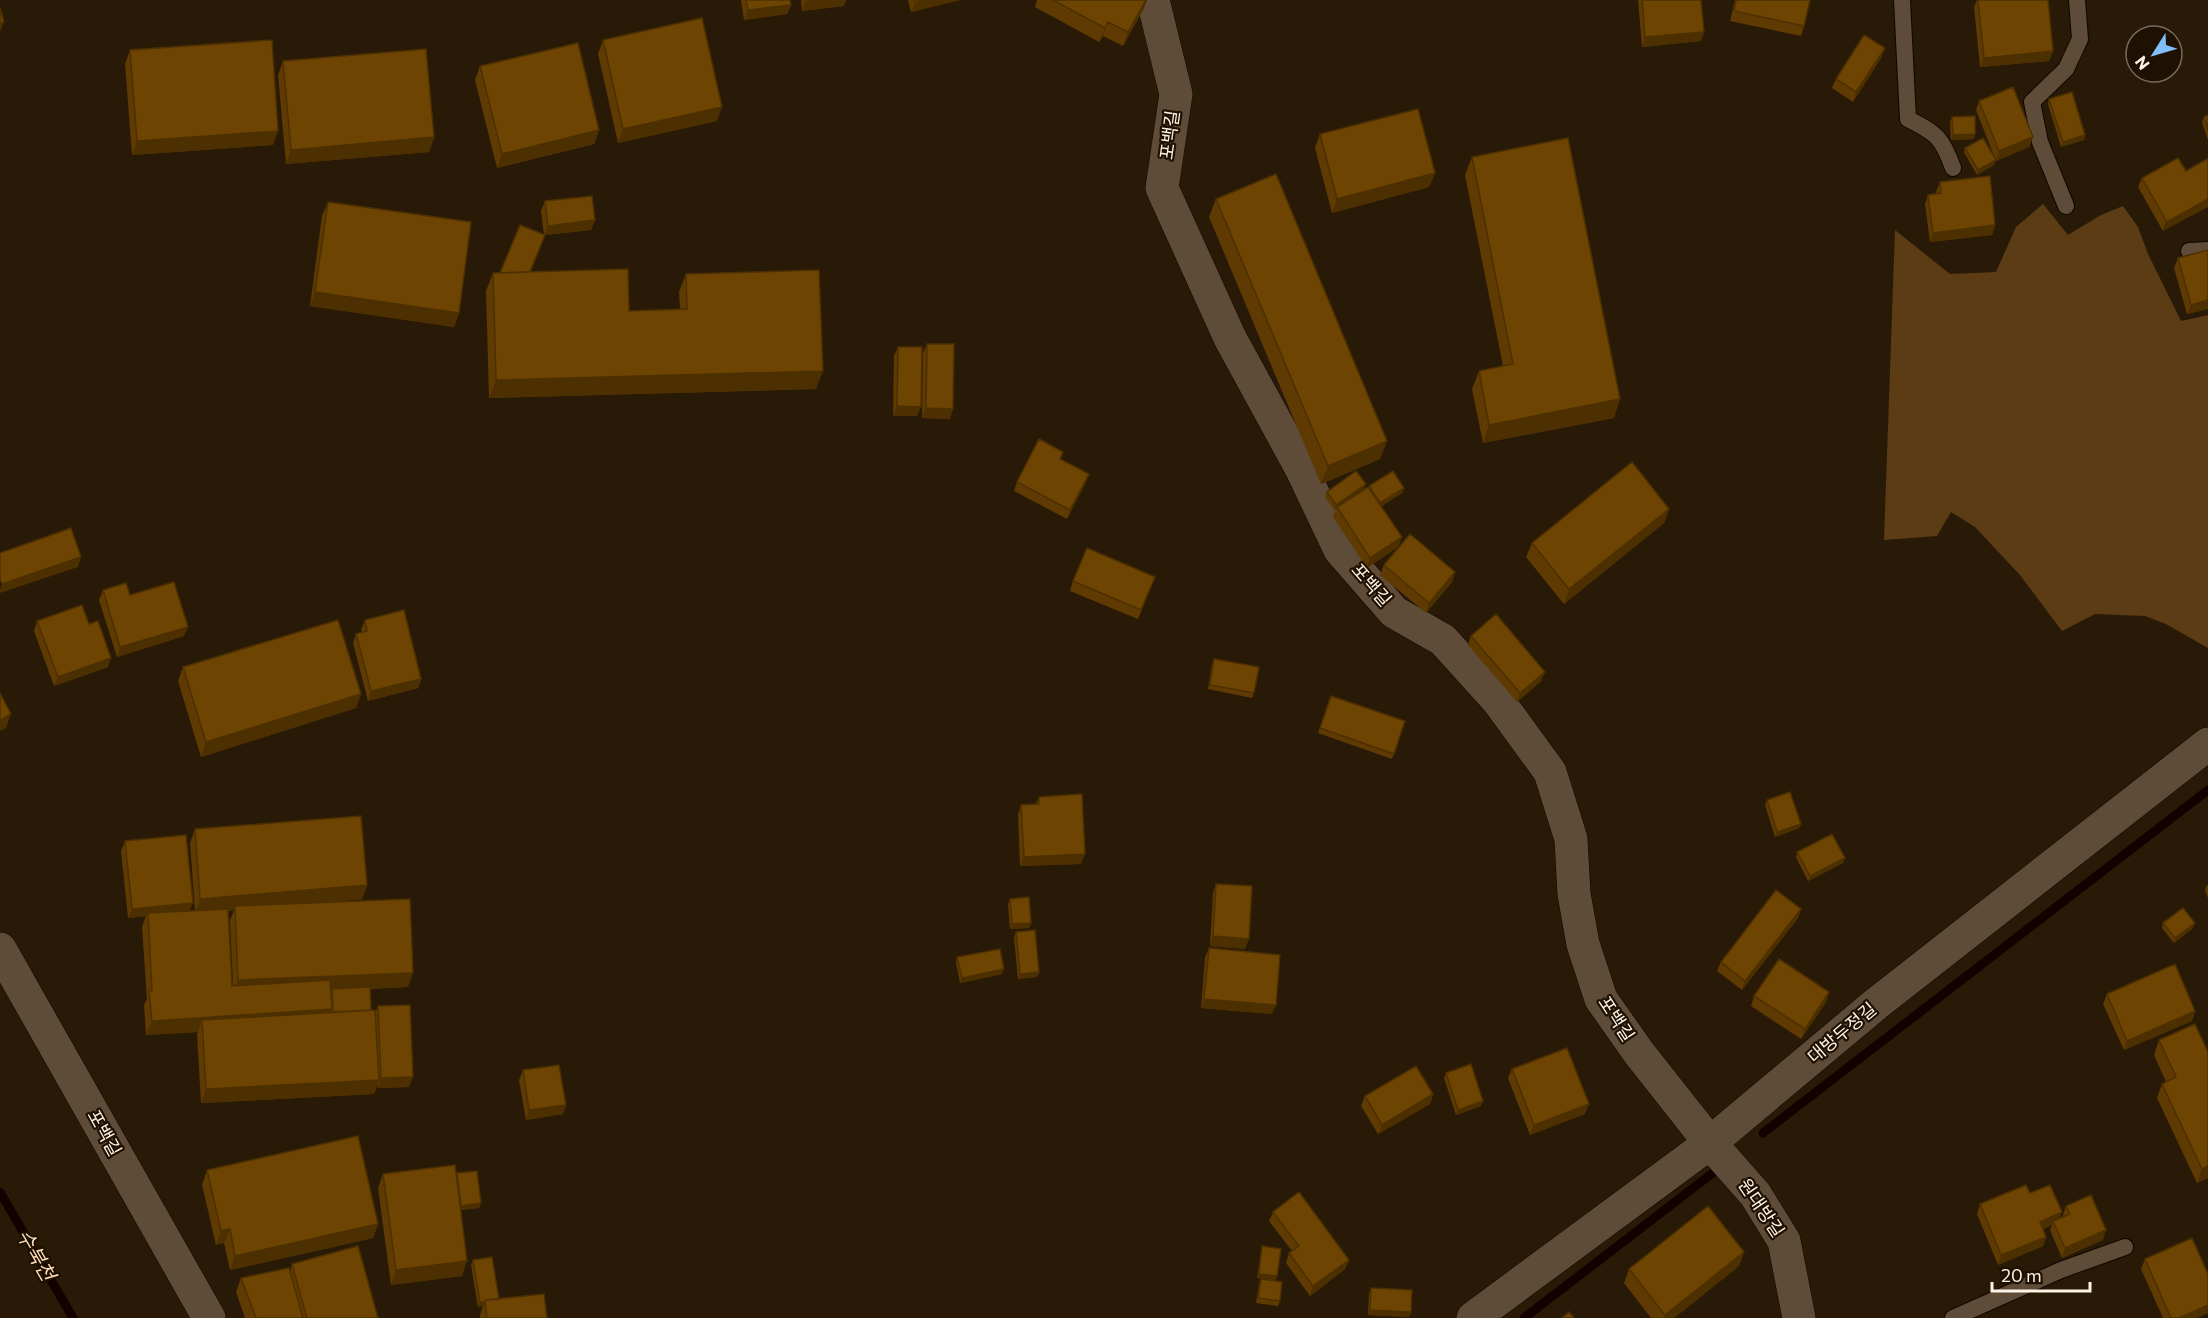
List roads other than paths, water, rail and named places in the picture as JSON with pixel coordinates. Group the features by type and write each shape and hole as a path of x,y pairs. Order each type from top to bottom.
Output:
{"street":[{"name":"포백길","path":"1153,0 1176,94 1162,188 1230,338 1301,468 1340,550 1394,612 1443,640 1499,702 1550,772 1571,839 1574,894 1583,944 1600,999 1710,1143"},
{"name":"대방두정길","path":"1473,1318 1710,1143 1876,1004 2208,744"},
{"name":"포백길","path":"0,949 209,1318"},
{"name":"원대방길","path":"1710,1143 1755,1194 1784,1241 1799,1318"}],"lane":[{"path":"1902,0 1908,119 1932,131 1945,147 1953,168"},
{"path":"2066,206 2040,142 2032,102 2066,69 2080,39 2077,0"},
{"path":"2189,251 2208,250"},
{"path":"1953,1318 2061,1270 2125,1246"}],"waterway":[{"path":"1763,1133 2208,790"},
{"path":"1524,1318 1714,1172"},
{"name":"수북천","path":"0,1192 73,1318"}]}
